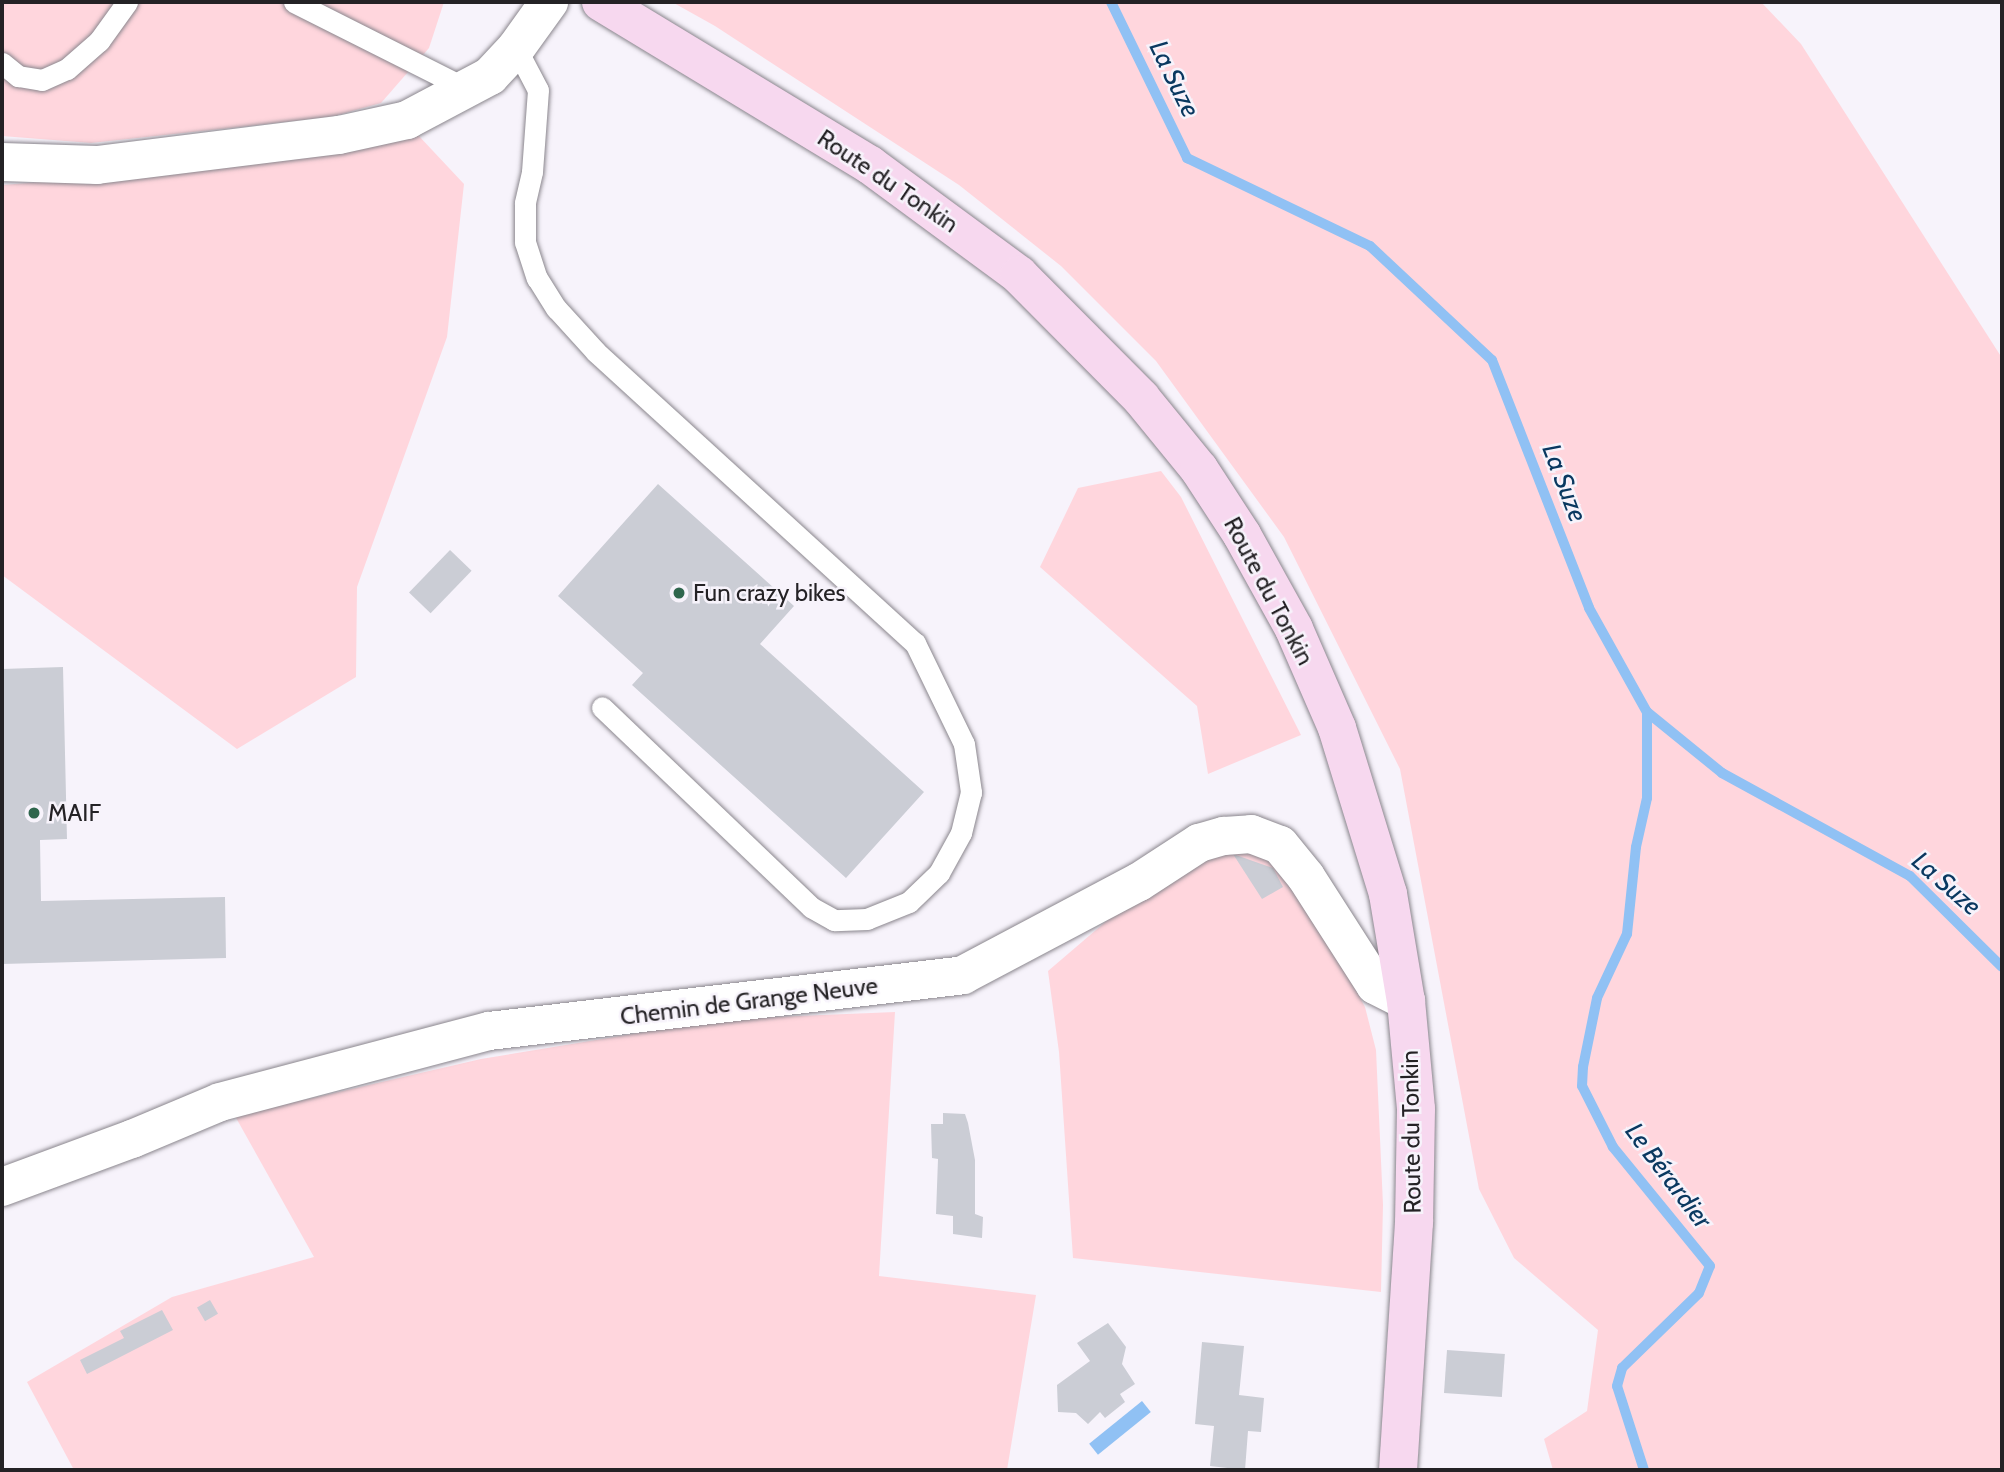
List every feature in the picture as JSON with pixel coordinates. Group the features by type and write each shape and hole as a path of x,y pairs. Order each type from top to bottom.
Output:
{"street":[{"path":"2,162 96,165 339,135 407,120 490,76 516,48 549,2"},
{"name":"Route du Tonkin","path":"601,2 870,165 1019,275 1083,336 1141,398 1199,469 1242,535 1294,629 1336,728 1388,894 1406,1000 1416,1122 1414,1223 1398,1470"},
{"name":"Chemin de Grange Neuve","path":"2,1187 132,1139 220,1102 489,1031 963,975 1139,882 1199,843 1224,836 1251,835 1280,845 1306,877 1375,985 1406,1000"}],"lane":[{"path":"2,63 18,76 41,80 67,69 99,41 127,2"},
{"path":"294,2 465,88"},
{"path":"516,48 538,90 531,172 525,203 525,242 537,278 556,308 596,352 915,643 964,744 971,792 961,833 939,873 909,902 867,919 834,920 811,907 602,707"}],"shaded area":[{"path":"2,2 444,2 429,48 381,103 331,117 91,143 2,136"},
{"path":"672,2 1761,2 1801,44 2002,358 2002,1470 1553,1470 1544,1439 1587,1411 1598,1330 1514,1258 1479,1189 1400,769 1284,537 1156,361 1061,266 959,185 715,26"},
{"path":"418,135 464,184 447,337 357,587 356,677 237,749 2,575 2,185 156,173"},
{"path":"1161,471 1181,497 1301,735 1208,774 1197,706 1040,567 1078,488"},
{"path":"1257,848 1301,885 1365,1007 1376,1050 1383,1205 1381,1292 1073,1258 1059,1052 1048,971 1110,918 1202,851"},
{"path":"895,1012 879,1276 1036,1295 1007,1470 74,1470 27,1382 172,1297 314,1257 235,1116 481,1059 723,1019"}],"water":[{"path":"1142,1401 1151,1412 1098,1455 1089,1444"}],"building":[{"path":"658,484 794,606 760,644 924,792 846,878 632,685 643,673 558,596"},
{"path":"450,550 472,571 431,613 409,592"},
{"name":"MAIF","path":"63,667 67,839 40,840 41,901 225,897 226,958 2,964 2,669"},
{"path":"1233,854 1273,868 1283,887 1262,899"},
{"path":"943,1113 965,1114 968,1123 975,1160 975,1214 983,1217 982,1238 953,1234 953,1216 936,1214 938,1159 932,1158 931,1124 943,1124"},
{"path":"210,1300 218,1314 205,1321 197,1308"},
{"path":"162,1310 173,1330 87,1374 80,1360 124,1338 120,1331"},
{"path":"1108,1323 1126,1347 1122,1364 1135,1384 1120,1394 1125,1402 1105,1418 1100,1412 1088,1424 1076,1413 1058,1412 1057,1385 1090,1361 1077,1343"},
{"path":"1202,1342 1244,1346 1239,1395 1264,1398 1261,1432 1248,1431 1245,1470 1210,1466 1214,1426 1195,1424"},
{"path":"1447,1350 1505,1354 1502,1397 1444,1393"}],"waterway":[{"name":"La Suze","path":"1111,2 1187,158 1370,246 1492,360 1589,608 1647,712 1722,773 1910,876 2002,967"},
{"name":"Le Bérardier","path":"1644,1470 1617,1386 1622,1368 1699,1293 1710,1266 1613,1147 1582,1086 1583,1067 1597,998 1627,934 1636,847 1647,798 1647,712"}],"place":[{"name":"Fun crazy bikes","path":"679,593"},
{"name":"MAIF","path":"34,813"}]}
